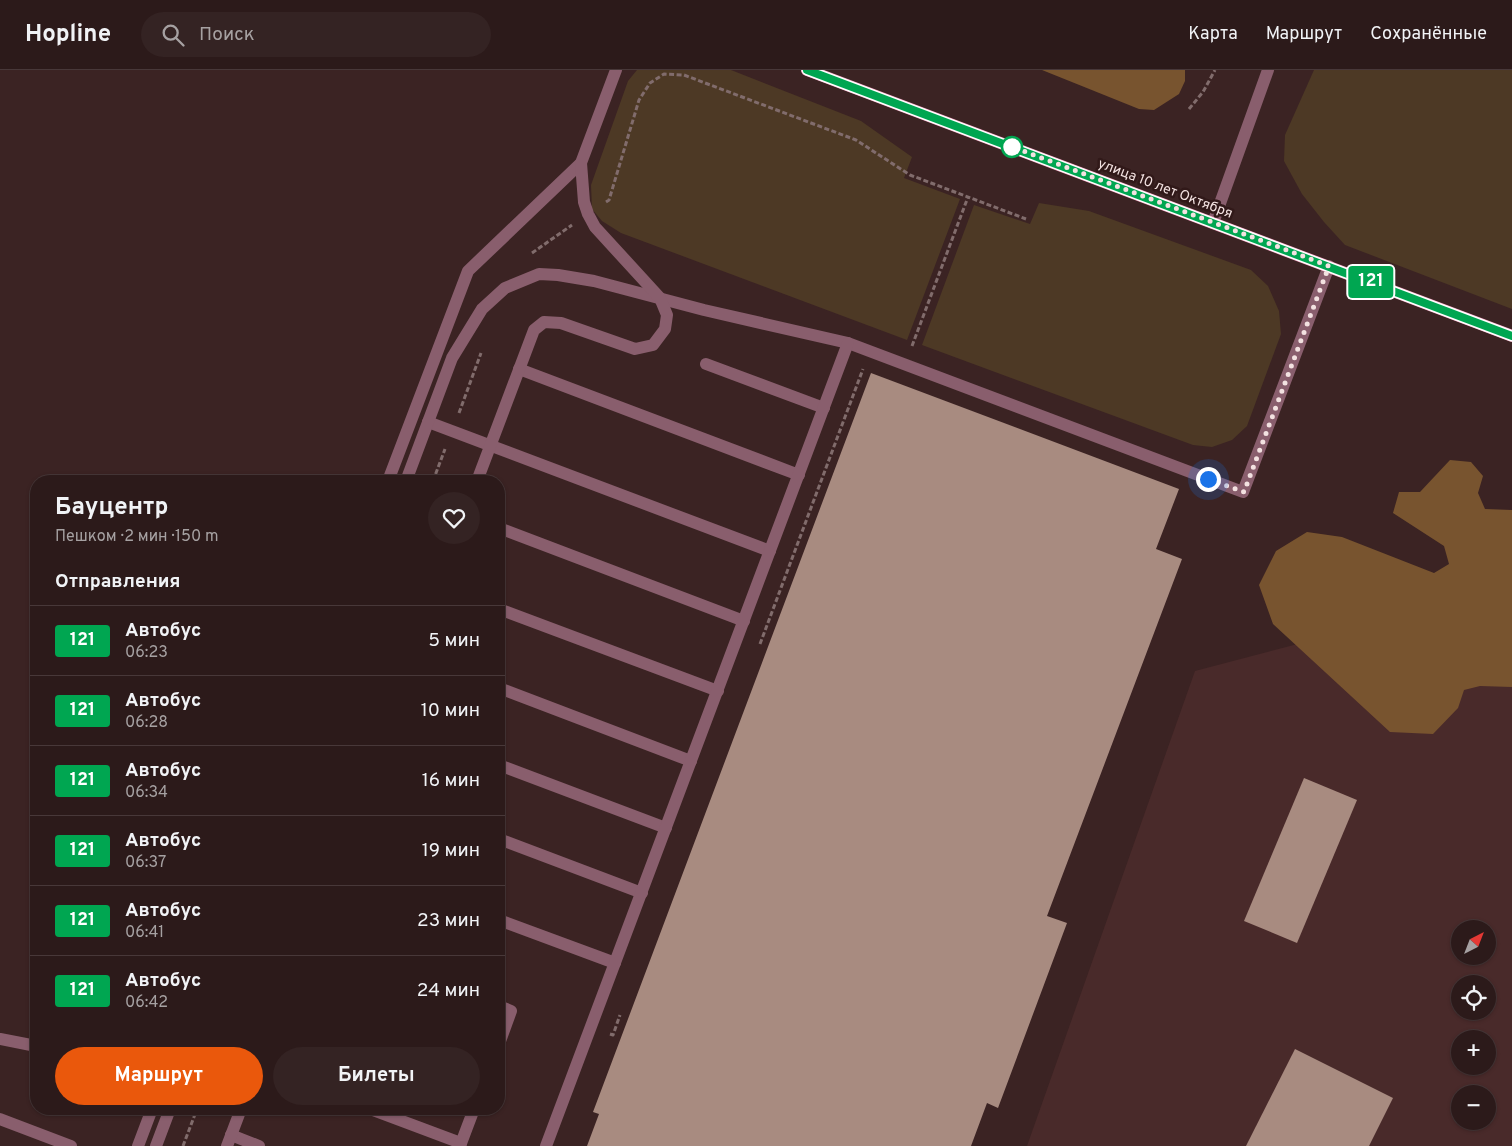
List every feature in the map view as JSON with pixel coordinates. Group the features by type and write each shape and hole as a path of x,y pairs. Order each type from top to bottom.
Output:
{"main road":[{"name":"улица 10 лет Октября","path":"807,70 1512,336"}],"street":[{"path":"479,475 534,330 544,322 561,323 635,350 653,345 665,329 667,315 660,298 595,227 584,202 581,163 616,70"},
{"path":"1214,223 1268,70"},
{"path":"390,475 468,271 581,163"},
{"path":"408,475 452,358 482,309 505,288 539,274 594,281 704,310 848,343 1244,492 1329,266"},
{"path":"546,1146 848,343"},
{"path":"706,364 824,408"},
{"path":"519,369 799,475"},
{"path":"428,422 770,551"},
{"path":"505,530 744,621"},
{"path":"505,611 718,691"},
{"path":"505,690 691,761"},
{"path":"505,767 666,828"},
{"path":"505,841 642,893"},
{"path":"505,922 615,964"},
{"path":"505,1008 511,1011 505,1028"},
{"path":"0,1039 30,1045"},
{"path":"138,1146 150,1115"},
{"path":"156,1146 168,1115"},
{"path":"239,1115 229,1141 259,1146"},
{"path":"385,1115 461,1145 472,1115"},
{"path":"0,1119 54,1143 71,1146"}],"path":[{"path":"1189,109 1203,92 1215,70"},
{"path":"526,258 609,200 639,100 650,83 664,74 684,75 856,140 910,175 1026,219"},
{"path":"905,364 968,197"},
{"path":"435,475 482,352"},
{"path":"757,651 866,362"},
{"path":"591,1027 613,1035 622,1008"},
{"path":"183,1146 195,1115"}],"shaded area":[{"path":"637,70 731,70 861,121 912,157 904,178 960,199 907,340 621,233 602,221 592,209 591,185 628,81"},
{"path":"1042,70 1185,70 1185,81 1179,94 1154,110 1139,109"},
{"path":"1314,70 1512,70 1512,309 1345,245 1324,222 1302,194 1284,161 1285,135"},
{"path":"1039,203 1089,211 1251,270 1268,286 1279,311 1281,334 1247,426 1232,440 1212,447 1193,445 922,345 974,205 1030,224"},
{"path":"1450,460 1471,462 1483,476 1478,493 1485,509 1512,510 1512,687 1480,686 1464,690 1458,708 1433,734 1390,732 1273,624 1259,585 1276,551 1307,532 1342,537 1434,573 1449,564 1444,546 1393,513 1399,492 1420,492"},
{"path":"1512,617 1512,1146 1027,1146 1195,671 1370,625"}],"building":[{"path":"871,373 1179,489 1156,549 1182,559 1047,916 1067,923 998,1108 987,1103 971,1146 587,1146 599,1114 593,1112"},
{"path":"1304,778 1357,800 1297,943 1244,921"},
{"path":"1295,1049 1393,1098 1369,1146 1246,1146"}],"bus line":[{"name":"121","path":"807,70 1512,336"}],"route":[{"path":"1012,147 1010,146 1329,266 1244,492 1208,479"}]}
